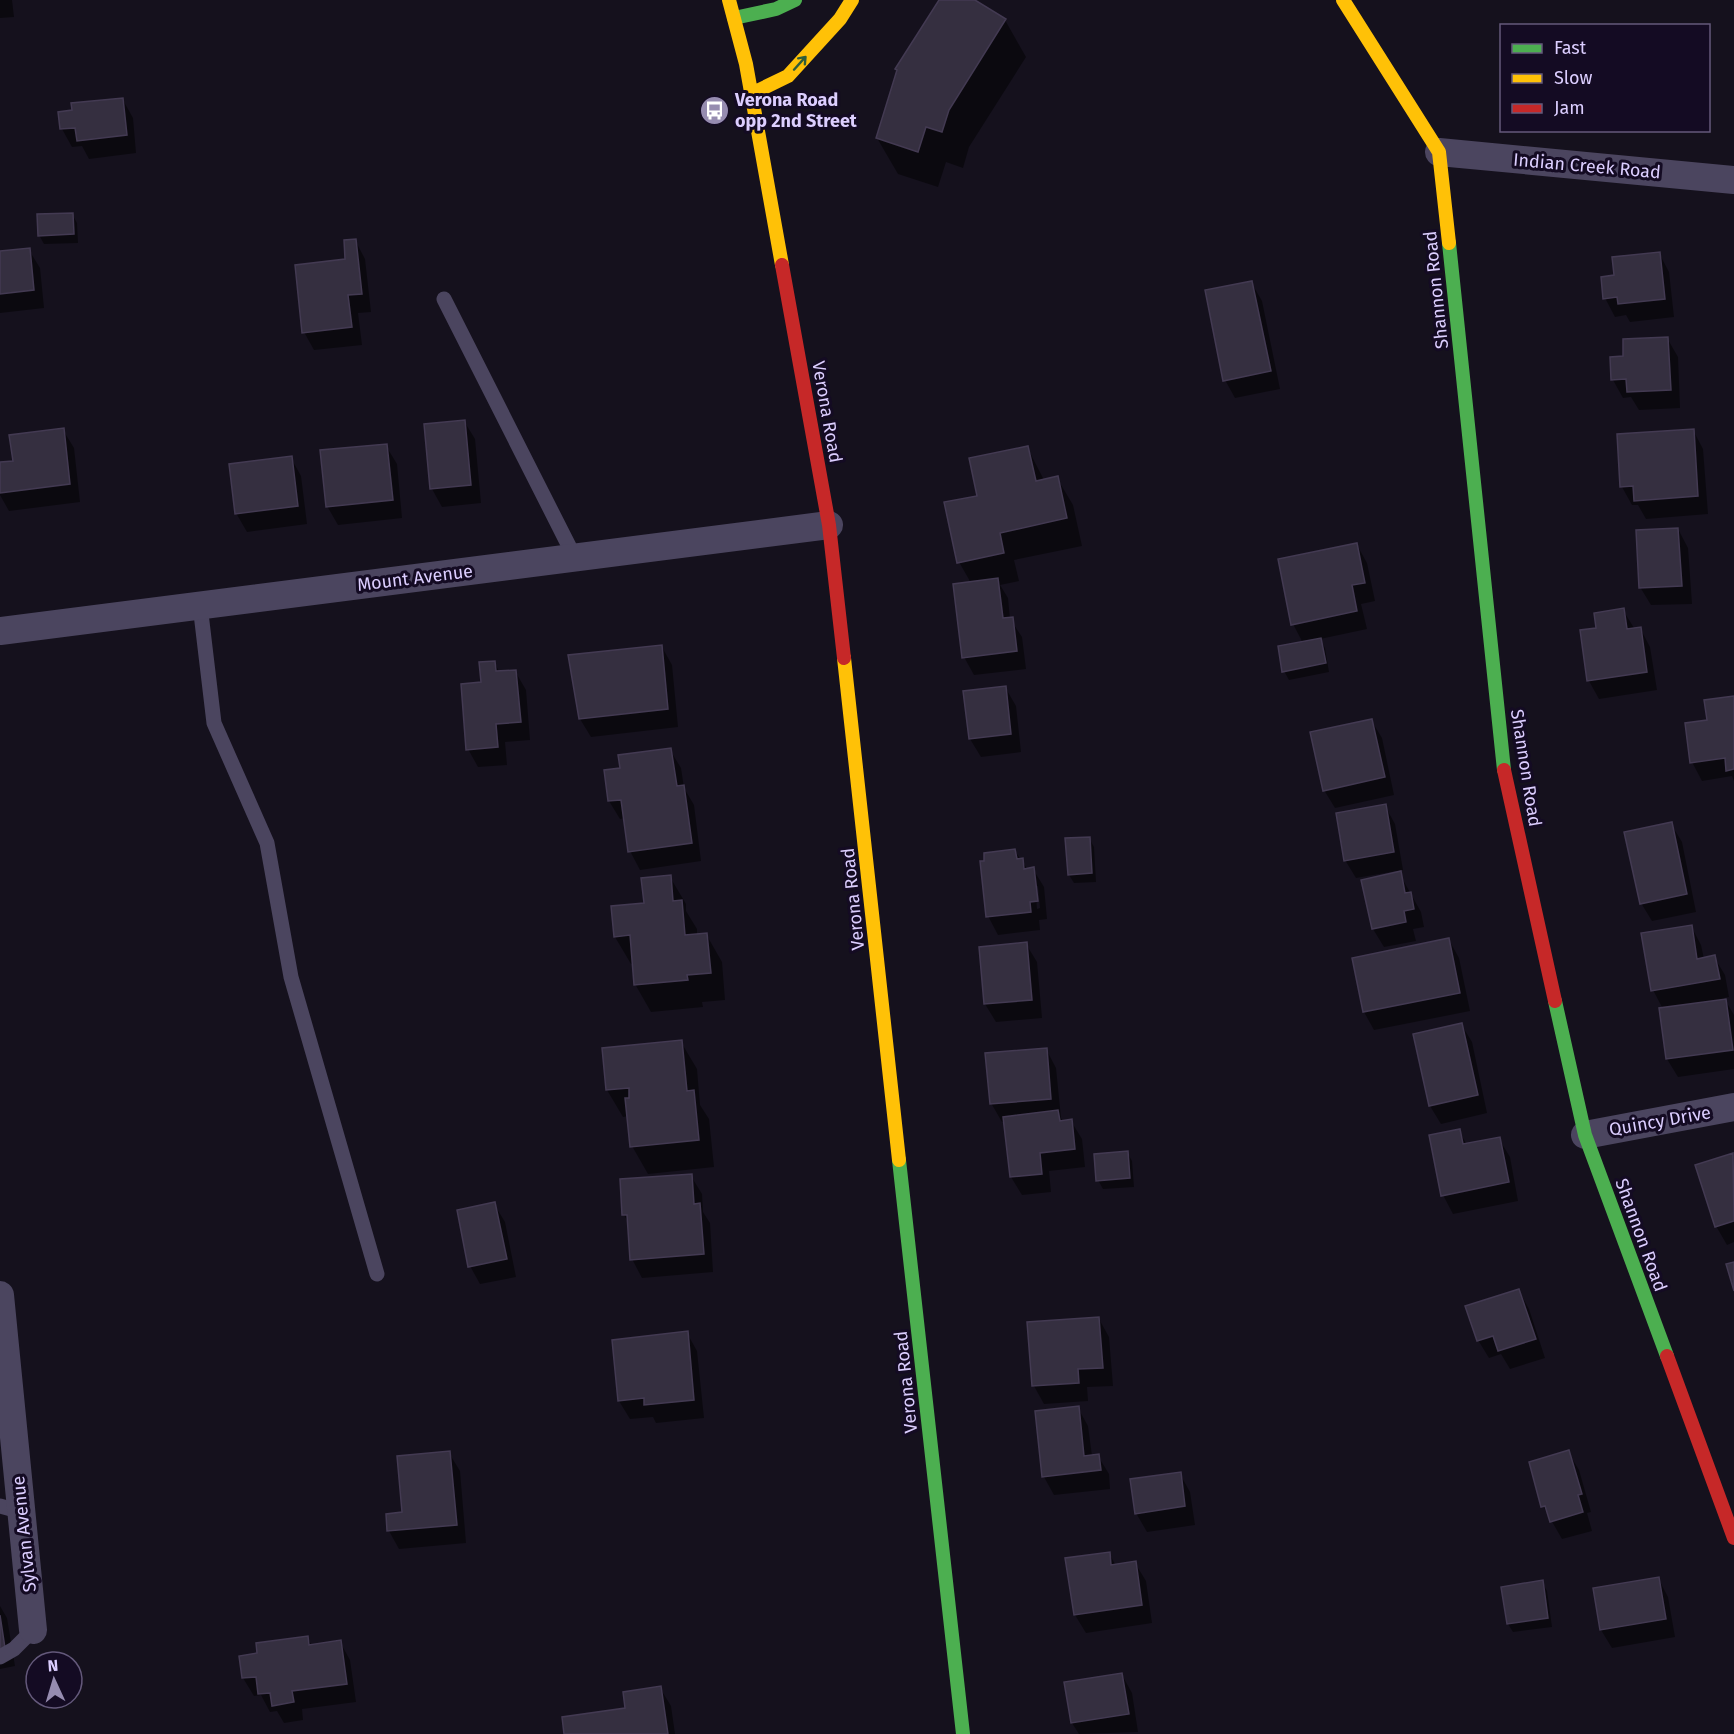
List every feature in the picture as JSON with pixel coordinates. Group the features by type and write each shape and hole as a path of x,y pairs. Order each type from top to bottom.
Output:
{"street":[{"name":"Verona Road","path":"729,0 746,64 830,525 963,1734"},
{"path":"734,18 776,9 795,0"},
{"path":"751,94 788,76 840,19 852,0"},
{"name":"Shannon Road","path":"1343,0 1439,152 1504,768 1585,1135 1734,1538"},
{"name":"Indian Creek Road","path":"1439,152 1734,180"},
{"name":"Mount Avenue","path":"0,630 830,525"},
{"name":"Quincy Drive","path":"1585,1135 1734,1107"},
{"name":"Sylvan Avenue","path":"0,1295 11,1509 33,1630"}],"lane":[{"path":"444,299 574,558"},
{"path":"200,605 214,723 267,843 291,977 377,1274"},
{"path":"0,1657 14,1649 33,1630"}],"building":[{"path":"939,0 975,0 1006,19 949,110 942,132 926,127 918,152 876,138 897,70 895,69"},
{"path":"123,98 127,135 77,141 75,128 60,129 58,112 72,110 71,103"},
{"path":"73,213 74,234 38,236 37,214"},
{"path":"356,239 362,294 348,295 352,327 302,333 295,265 345,259 344,240"},
{"path":"30,248 34,290 0,294 0,251"},
{"path":"1660,252 1665,299 1618,304 1617,297 1603,299 1601,277 1614,275 1612,257"},
{"path":"1252,281 1271,371 1223,381 1205,290"},
{"path":"1668,337 1671,390 1627,392 1626,379 1611,380 1610,357 1623,356 1623,339"},
{"path":"465,420 471,485 430,489 424,424"},
{"path":"64,428 70,484 0,493 0,462 13,461 9,435"},
{"path":"1694,429 1698,496 1634,501 1633,486 1620,487 1617,434"},
{"path":"387,444 393,500 326,507 320,450"},
{"path":"1028,446 1036,481 1058,476 1067,518 1000,533 1004,553 957,563 944,502 977,496 969,458"},
{"path":"292,456 298,506 235,514 229,464"},
{"path":"1678,528 1682,586 1639,588 1636,530"},
{"path":"1357,543 1365,583 1352,585 1357,611 1291,625 1278,559"},
{"path":"998,578 1003,618 1013,617 1017,651 962,658 953,584"},
{"path":"1624,608 1627,629 1641,627 1647,672 1587,681 1580,630 1596,628 1594,613"},
{"path":"1321,638 1326,663 1282,672 1278,646"},
{"path":"662,645 668,709 579,719 568,655"},
{"path":"495,661 496,671 516,670 521,722 496,724 498,747 466,750 461,684 481,682 479,662"},
{"path":"1006,686 1011,734 969,739 963,691"},
{"path":"1734,696 1734,769 1726,771 1725,758 1690,763 1685,723 1707,720 1704,700"},
{"path":"1372,719 1385,777 1323,791 1310,732"},
{"path":"671,748 677,786 684,785 692,843 628,852 621,800 608,801 604,770 620,768 618,755"},
{"path":"1386,804 1394,852 1344,861 1336,813"},
{"path":"1672,822 1687,894 1640,904 1624,832"},
{"path":"1090,837 1092,873 1068,875 1065,838"},
{"path":"1015,849 1017,859 1023,858 1024,869 1034,867 1038,901 1030,902 1031,912 986,917 980,861 984,861 984,853"},
{"path":"1401,871 1405,893 1411,892 1414,909 1404,911 1406,922 1372,929 1361,880"},
{"path":"671,875 673,901 682,900 685,935 707,933 711,973 687,975 688,980 634,985 630,935 614,937 611,906 644,903 641,878"},
{"path":"1692,925 1697,959 1715,955 1720,979 1651,991 1641,933"},
{"path":"1449,938 1460,993 1363,1012 1352,958"},
{"path":"1027,942 1032,1000 984,1004 979,947"},
{"path":"1726,999 1733,1050 1666,1059 1659,1008"},
{"path":"1462,1023 1478,1095 1429,1106 1413,1034"},
{"path":"682,1040 687,1091 694,1090 699,1140 630,1147 625,1098 629,1098 629,1088 606,1090 602,1048"},
{"path":"1047,1048 1051,1099 990,1104 985,1053"},
{"path":"1058,1110 1060,1121 1072,1119 1075,1149 1040,1153 1042,1174 1010,1177 1003,1117"},
{"path":"1460,1129 1463,1144 1500,1137 1509,1182 1441,1196 1429,1135"},
{"path":"1128,1151 1130,1178 1096,1181 1094,1154"},
{"path":"1733,1153 1734,1221 1715,1227 1695,1165"},
{"path":"692,1174 694,1204 700,1203 704,1254 630,1260 627,1215 622,1215 620,1179"},
{"path":"495,1202 507,1259 468,1267 457,1210"},
{"path":"1734,1262 1734,1291 1726,1264"},
{"path":"1519,1289 1536,1339 1498,1351 1493,1336 1477,1341 1465,1306"},
{"path":"1099,1317 1103,1368 1078,1369 1079,1383 1032,1386 1027,1322"},
{"path":"688,1331 694,1400 644,1405 644,1398 618,1401 612,1340"},
{"path":"1079,1406 1084,1456 1099,1454 1101,1470 1042,1477 1035,1411"},
{"path":"1569,1450 1582,1494 1578,1495 1583,1512 1550,1522 1545,1506 1541,1507 1529,1462"},
{"path":"450,1451 457,1525 387,1531 386,1514 402,1512 397,1456"},
{"path":"1181,1472 1185,1506 1135,1514 1130,1479"},
{"path":"1110,1552 1111,1565 1136,1561 1142,1605 1074,1615 1065,1558"},
{"path":"1659,1577 1666,1619 1600,1630 1593,1588"},
{"path":"1543,1580 1548,1618 1507,1624 1501,1587"},
{"path":"0,1615 5,1648 0,1649"},
{"path":"308,1636 309,1645 341,1640 347,1684 292,1691 294,1702 272,1706 270,1693 258,1694 256,1677 242,1678 239,1656 257,1653 256,1643"},
{"path":"1122,1673 1129,1714 1071,1723 1064,1682"},
{"path":"661,1686 668,1734 564,1734 562,1717 625,1708 623,1692"}],"traffic: fast":[{"path":"734,18 776,9 795,0"},
{"path":"1449,243 1504,770"},
{"path":"1555,1001 1585,1135 1667,1356"},
{"path":"899,1160 963,1734"}],"traffic: slow":[{"path":"729,0 746,64 782,265"},
{"path":"751,94 788,76 840,19 852,0"},
{"path":"1343,0 1439,152 1449,243"},
{"path":"844,658 899,1160"}],"traffic: jam":[{"path":"782,265 829,525 844,658"},
{"path":"1504,770 1555,1001"},
{"path":"1667,1356 1734,1538"}],"place":[{"name":"Verona Road opp 2nd Street","path":"714,110"}]}
